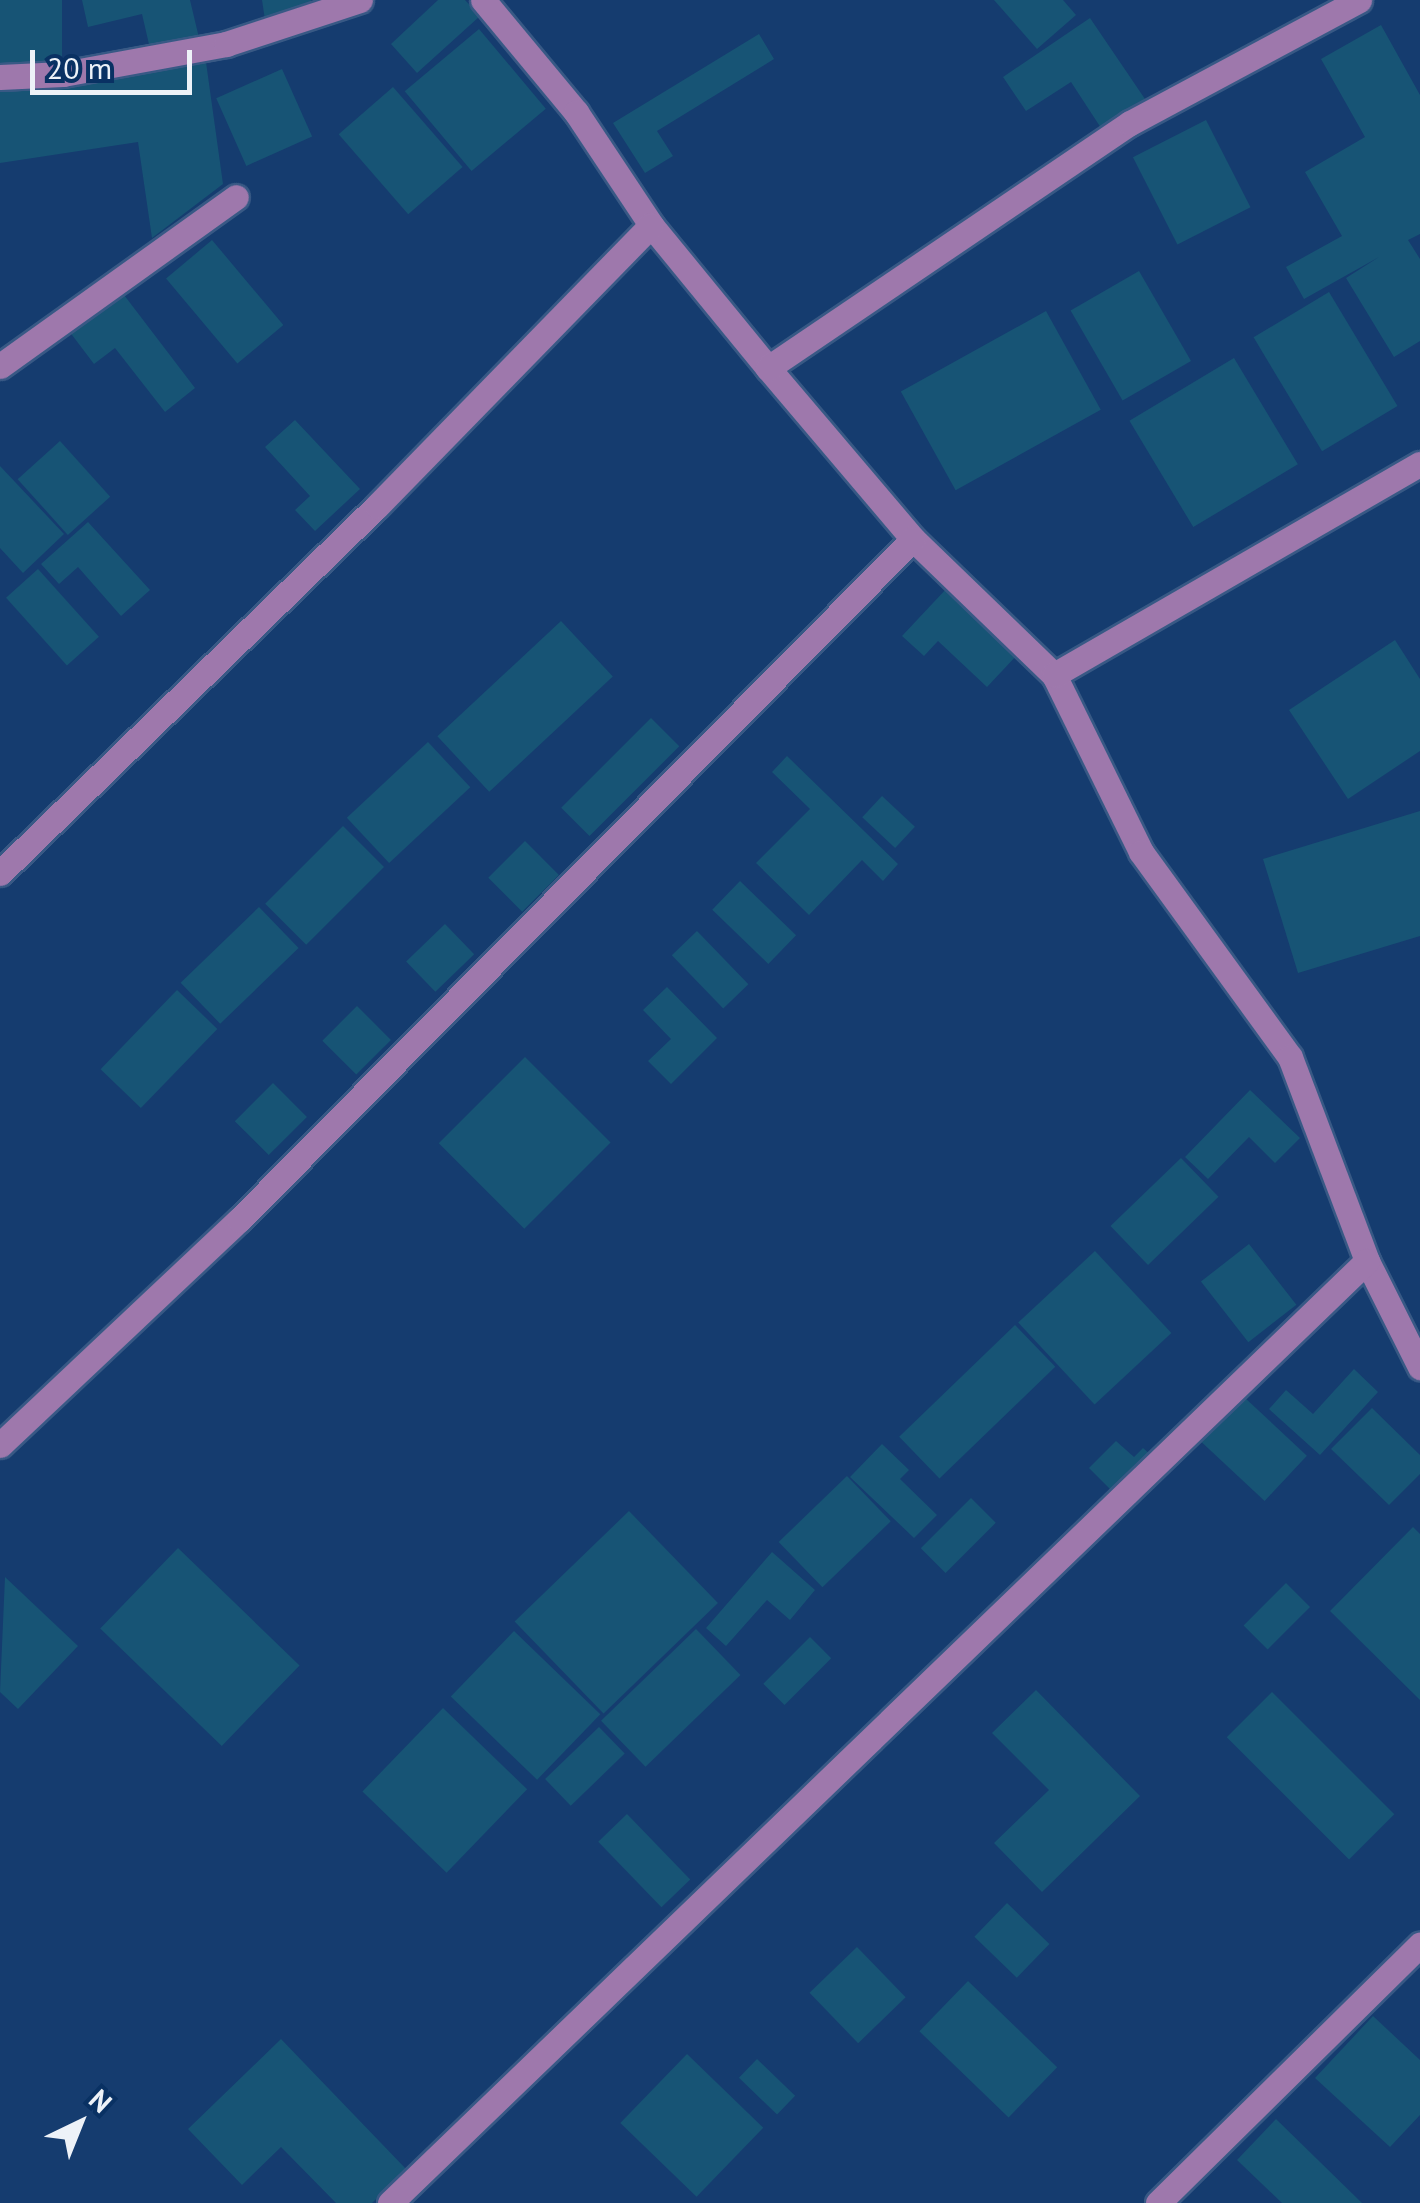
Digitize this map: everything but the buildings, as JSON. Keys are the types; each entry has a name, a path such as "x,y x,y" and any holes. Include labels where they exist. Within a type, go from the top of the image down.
{"street":[{"path":"0,77 63,74 226,44 360,0"},
{"path":"483,0 576,112 651,224 768,368 913,539 1054,675 1141,852 1290,1058 1367,1261 1420,1367"},
{"path":"768,368 1130,123 1360,0"},
{"path":"0,366 236,197"},
{"path":"0,873 377,506 651,224"},
{"path":"1054,675 1420,464"},
{"path":"0,1445 239,1220 913,539"},
{"path":"390,2203 1367,1261"},
{"path":"1158,2203 1420,1945"}]}
